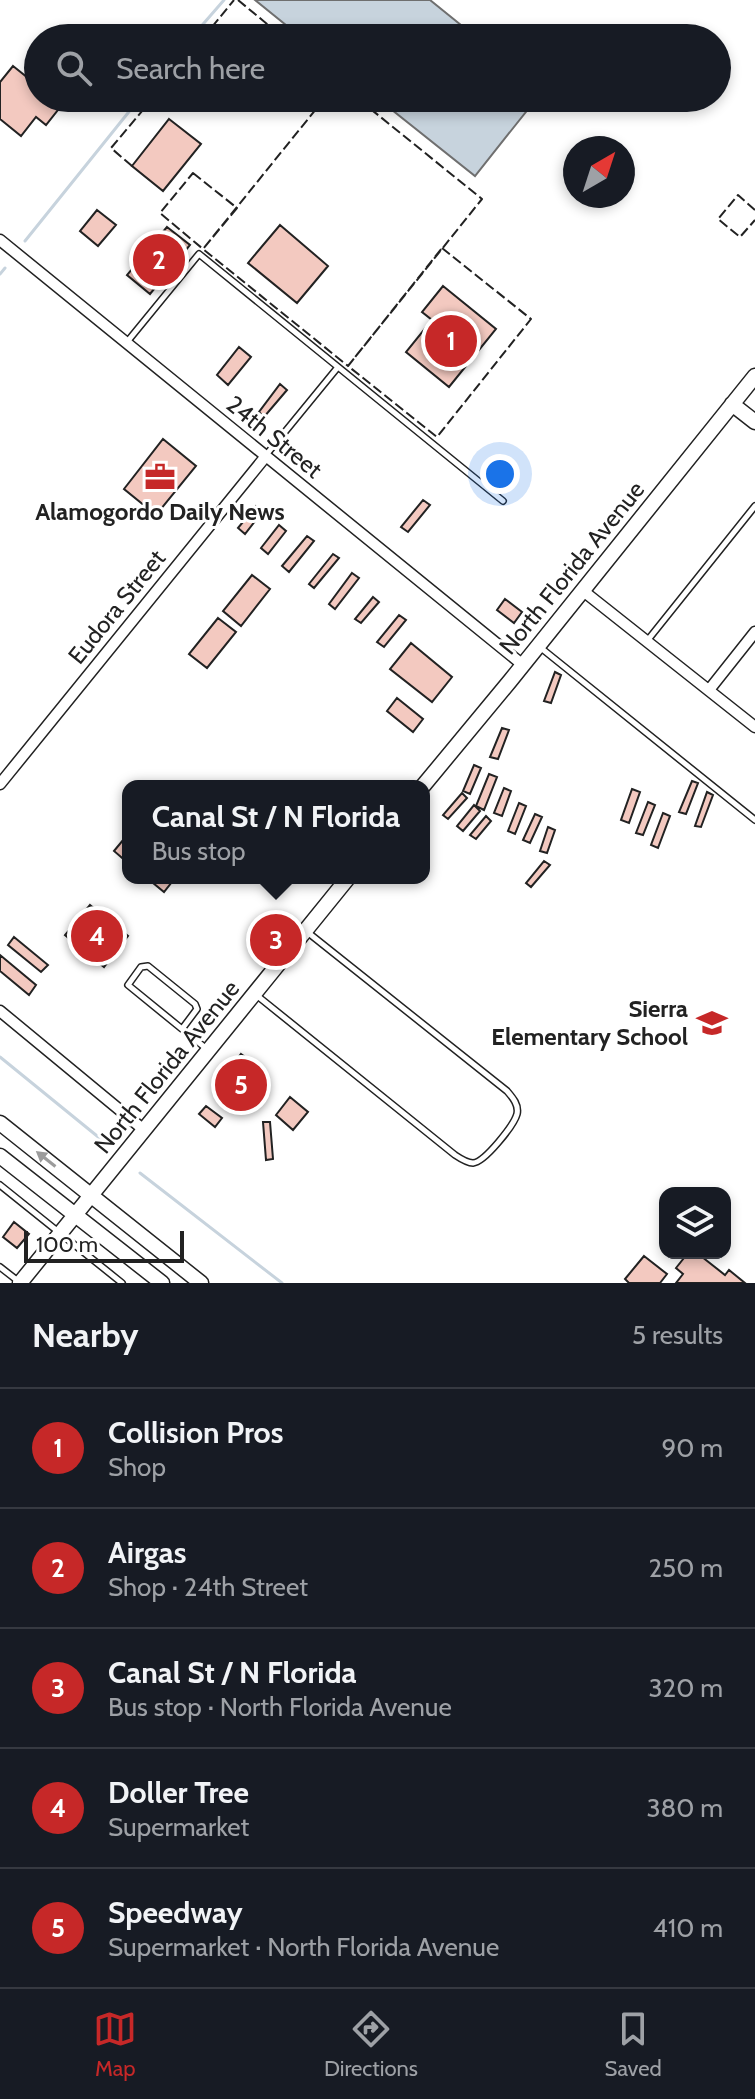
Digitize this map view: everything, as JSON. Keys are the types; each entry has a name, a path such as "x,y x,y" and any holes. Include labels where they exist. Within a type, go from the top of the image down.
{"main road":[{"name":"North Florida Avenue","path":"428,780 755,376"},
{"path":"732,404 755,422"},
{"name":"North Florida Avenue","path":"20,1283 343,884"},
{"path":"0,1123 201,1283"},
{"path":"0,1156 162,1283"}],"street":[{"name":"24th Street","path":"0,240 523,665"},
{"name":"Eudora Street","path":"0,784 266,456"},
{"path":"582,590 755,727"},
{"path":"709,690 755,632"},
{"path":"0,1011 144,1130"}],"lane":[{"path":"126,343 199,254 503,501"},
{"path":"266,456 338,367"},
{"path":"646,642 755,506"},
{"path":"538,645 755,820"},
{"path":"255,994 455,1155 473,1163 486,1156 515,1119 517,1107 513,1098 306,931"},
{"path":"182,1029 196,1012 195,1004 148,966 141,967 128,985 208,1051"},
{"path":"0,1185 122,1283"},
{"path":"0,1267 20,1283"}],"shaded area":[{"path":"255,0 430,0 460,24 285,24"},
{"path":"395,112 526,112 475,176"}],"building":[{"path":"13,66 24,75 24,112 56,112 46,125 36,117 21,136 0,119 0,82"},
{"path":"169,119 201,144 163,191 132,166"},
{"path":"97,210 116,225 98,246 80,231"},
{"path":"280,225 328,266 297,303 248,263"},
{"path":"167,227 190,245 150,294 127,275"},
{"path":"443,286 496,329 449,387 406,352 432,320 422,312"},
{"path":"239,347 251,357 228,385 217,375"},
{"path":"280,384 287,390 264,417 259,412"},
{"name":"Alamogordo Daily News","path":"163,439 196,466 156,515 124,489"},
{"path":"423,500 430,505 408,532 401,527"},
{"path":"256,506 263,511 245,534 238,528"},
{"path":"279,525 286,531 268,554 261,548"},
{"path":"307,536 314,541 289,572 282,566"},
{"path":"333,554 339,558 314,588 309,584"},
{"path":"352,573 359,578 335,609 329,604"},
{"path":"252,575 270,589 241,626 223,611"},
{"path":"373,597 379,602 361,623 355,619"},
{"path":"505,599 522,612 514,623 497,610"},
{"path":"399,615 406,620 384,647 377,642"},
{"path":"218,618 236,632 207,668 189,654"},
{"path":"411,643 452,677 432,702 390,669"},
{"path":"555,672 561,675 551,703 544,701"},
{"path":"397,698 423,719 413,732 387,711"},
{"path":"502,728 509,730 498,759 490,757"},
{"path":"474,765 481,768 470,794 463,791"},
{"path":"489,774 497,777 484,810 476,806"},
{"path":"692,781 698,783 686,814 679,812"},
{"path":"504,788 511,791 502,816 494,813"},
{"path":"632,789 640,792 629,823 621,820"},
{"path":"707,792 713,795 701,827 695,826"},
{"path":"462,793 467,798 448,819 443,815"},
{"path":"648,802 655,805 643,835 636,833"},
{"path":"519,803 526,806 515,834 508,831"},
{"path":"474,805 480,811 463,831 457,826"},
{"path":"663,813 670,816 658,848 651,845"},
{"path":"535,814 542,817 530,843 523,840"},
{"path":"486,816 491,821 476,839 470,835"},
{"path":"548,827 555,830 547,853 540,851"},
{"path":"122,841 122,858 114,851"},
{"path":"544,861 550,865 531,887 526,883"},
{"path":"154,884 170,884 164,892"},
{"path":"90,905 128,936 104,967 65,935"},
{"path":"14,937 48,965 41,972 8,945"},
{"path":"0,955 36,985 29,995 0,971"},
{"path":"241,1054 259,1067 248,1082 261,1092 252,1104 221,1080"},
{"path":"290,1097 308,1112 293,1130 276,1115"},
{"path":"206,1106 222,1118 215,1127 199,1114"},
{"path":"263,1122 270,1122 273,1159 266,1160"},
{"path":"14,1222 29,1234 17,1248 3,1237"},
{"path":"644,1256 667,1274 660,1283 629,1283 625,1279"},
{"path":"683,1259 705,1259 725,1275 729,1270 745,1283 676,1283 683,1274 676,1268"}],"waterway":[{"path":"203,24 224,0"},
{"path":"25,241 129,112"},
{"path":"0,274 5,268"},
{"path":"0,1057 102,1140"},
{"path":"140,1173 282,1283"}],"fence":[{"path":"214,24 234,0"},
{"path":"238,0 267,24"},
{"path":"132,166 111,148 141,112"},
{"path":"314,112 203,249 348,366 482,199 374,112"},
{"path":"193,173 237,208 203,249 160,213 193,173"},
{"path":"755,210 738,195 718,219 740,237 755,220"},
{"path":"442,248 531,319 437,437 348,366 442,248"}],"place":[{"name":"Airgas","path":"159,260"},
{"name":"Collision Pros","path":"451,341"},
{"name":"Alamogordo Daily News","path":"160,477"},
{"name":"Doller Tree","path":"97,936"},
{"name":"Canal St / N Florida","path":"276,940"},
{"name":"Sierra Elementary School","path":"712,1023"},
{"name":"Speedway","path":"241,1085"}]}
